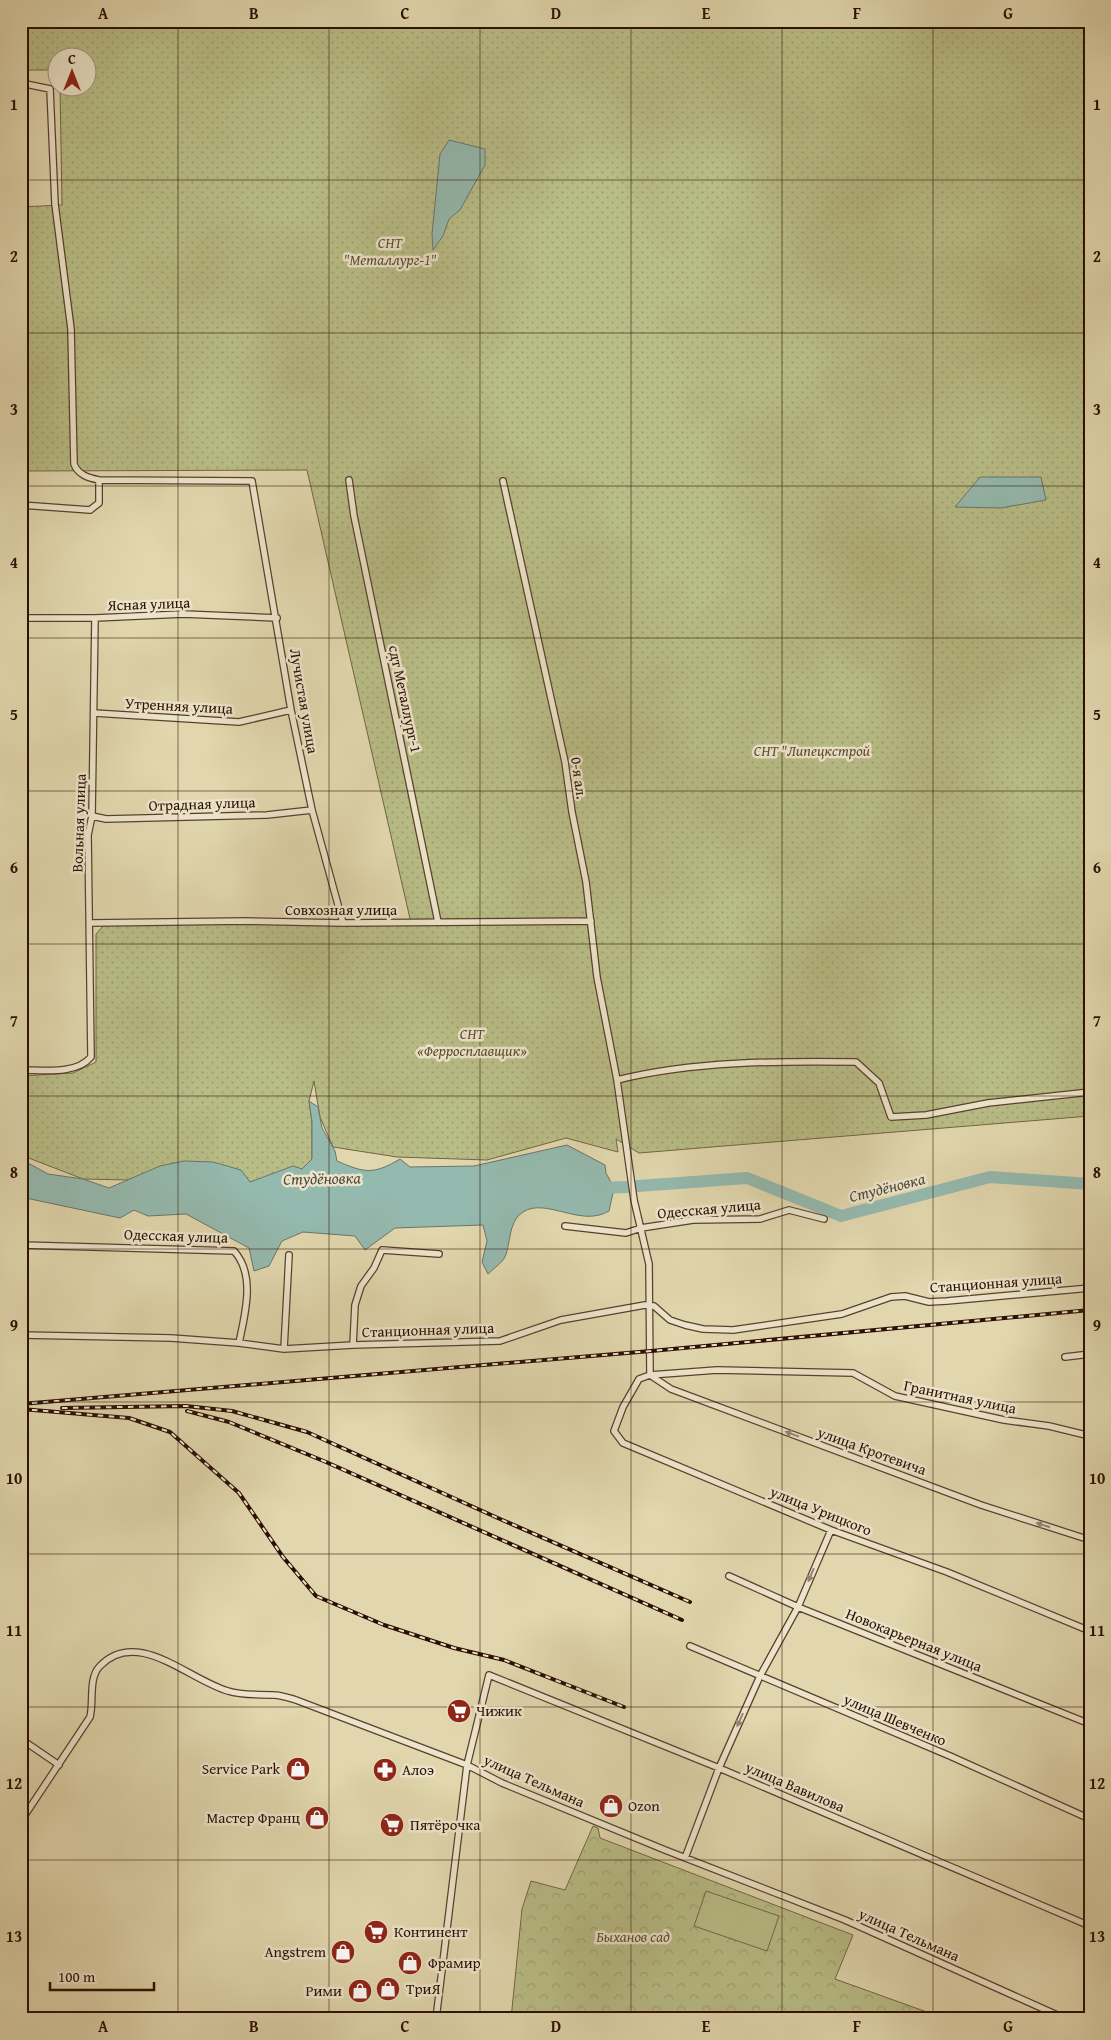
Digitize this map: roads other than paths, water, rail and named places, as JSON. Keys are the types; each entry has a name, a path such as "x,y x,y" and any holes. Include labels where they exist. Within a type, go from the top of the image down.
{"street":[{"path":"21,83 50,89 55,204 71,329 74,464 76,469 89,478 99,480 99,503 90,510 21,505"},
{"name":"Лучистая улица","path":"99,480 252,481 277,618 291,710 312,810 343,923"},
{"name":"сдт Металлург-1","path":"349,480 354,516 438,922"},
{"name":"0-я ал.","path":"503,481 565,762 597,977 617,1080 634,1200 649,1264 650,1375"},
{"name":"Ясная улица","path":"21,618 95,618 183,614 277,618"},
{"name":"Вольная улица","path":"21,1070 70,1068 85,1064 91,1057 88,836 92,816 95,618"},
{"name":"Утренняя улица","path":"94,713 239,722 291,710"},
{"name":"Отрадная улица","path":"92,816 106,819 238,816 312,810"},
{"name":"Совхозная улица","path":"90,923 590,921"},
{"path":"617,1080 678,1068 798,1061 856,1062 879,1083 891,1117 926,1115 988,1104 1090,1092"},
{"name":"Одесская улица","path":"564,1226 626,1233 641,1228 693,1220 760,1219 790,1210 824,1219"},
{"name":"Одесская улица","path":"21,1245 234,1250 240,1257 247,1277 245,1315 239,1343"},
{"path":"353,1345 355,1305 361,1286 374,1268 382,1250 439,1254"},
{"path":"284,1349 289,1255"},
{"name":"Станционная улица","path":"21,1336 171,1338 239,1343 284,1349 500,1341 561,1320 650,1305 670,1320 685,1325 703,1329 733,1330 842,1314 892,1297 905,1296 929,1302 1090,1288"},
{"path":"1066,1357 1090,1354"},
{"name":"Гранитная улица","path":"650,1375 717,1370 853,1373 896,1396 1004,1420 1049,1426 1090,1436"},
{"name":"улица Урицкого","path":"650,1375 639,1379 620,1415 614,1431 623,1443 831,1530 947,1572 1090,1631"},
{"name":"улица Кротевича","path":"650,1375 670,1389 688,1396 981,1504 1090,1540"},
{"path":"686,1858 719,1768 760,1676 798,1607 831,1530"},
{"name":"Новокарьерная улица","path":"729,1576 798,1607 1090,1724"},
{"name":"улица Шевченко","path":"690,1646 950,1756 1090,1819"},
{"name":"улица Тельмана","path":"59,1765 90,1717 93,1707 92,1687 99,1667 116,1654 143,1651 226,1691 276,1695 296,1700 467,1765 502,1783 845,1920 1066,2019"},
{"name":"улица Вавилова","path":"467,1765 489,1675 719,1768 1090,1926"},
{"path":"21,1739 59,1765 21,1821"},
{"path":"436,2019 467,1765"}],"water":[{"path":"449,140 485,149 485,165 460,210 449,219 443,236 433,250 432,234 440,154"},
{"path":"980,477 1041,477 1046,500 1001,508 955,507"},
{"path":"309,1101 318,1107 322,1128 335,1151 337,1161 362,1170 383,1168 400,1159 410,1167 474,1166 567,1145 605,1165 606,1173 614,1188 609,1211 587,1216 542,1208 532,1208 523,1212 518,1216 512,1227 505,1257 488,1274 482,1262 487,1241 483,1225 395,1228 365,1250 355,1236 303,1232 282,1241 269,1266 254,1271 249,1248 186,1214 148,1216 134,1210 120,1218 21,1197 21,1159 48,1174 83,1179 109,1188 160,1166 184,1161 213,1162 241,1170 250,1182 293,1166 302,1169 312,1159 312,1122"}],"waterway":[{"name":"Студёновка","path":"638,1186 747,1178 841,1216 990,1177 1090,1184"},
{"name":"Студёновка","path":"599,1188 627,1187"}],"railway":[{"path":"21,1404 651,1351 1090,1310"},
{"path":"62,1408 186,1406 232,1411 307,1432 690,1602"},
{"path":"21,1409 129,1418 170,1432 239,1493 283,1557 316,1596 384,1625 454,1648 504,1660 624,1707"},
{"path":"187,1411 229,1422 326,1462 682,1620"}],"place":[{"name":"Чижик","path":"459,1711"},
{"name":"Service Park","path":"298,1769"},
{"name":"Алоэ","path":"385,1770"},
{"name":"Ozon","path":"611,1806"},
{"name":"Мастер Франц","path":"317,1818"},
{"name":"Пятёрочка","path":"392,1825"},
{"name":"Континент","path":"376,1932"},
{"name":"Angstrem","path":"343,1952"},
{"name":"Фрамир","path":"410,1963"},
{"name":"ТриЯ","path":"388,1989"},
{"name":"Рими","path":"360,1991"}],"park label":[{"name":"СНТ \"Металлург-1\"","path":"390,252"},
{"name":"СНТ \"Липецкстрой","path":"812,751"},
{"name":"СНТ «Ферросплавщик»","path":"472,1042"},
{"name":"Быханов сад","path":"633,1937"}]}
